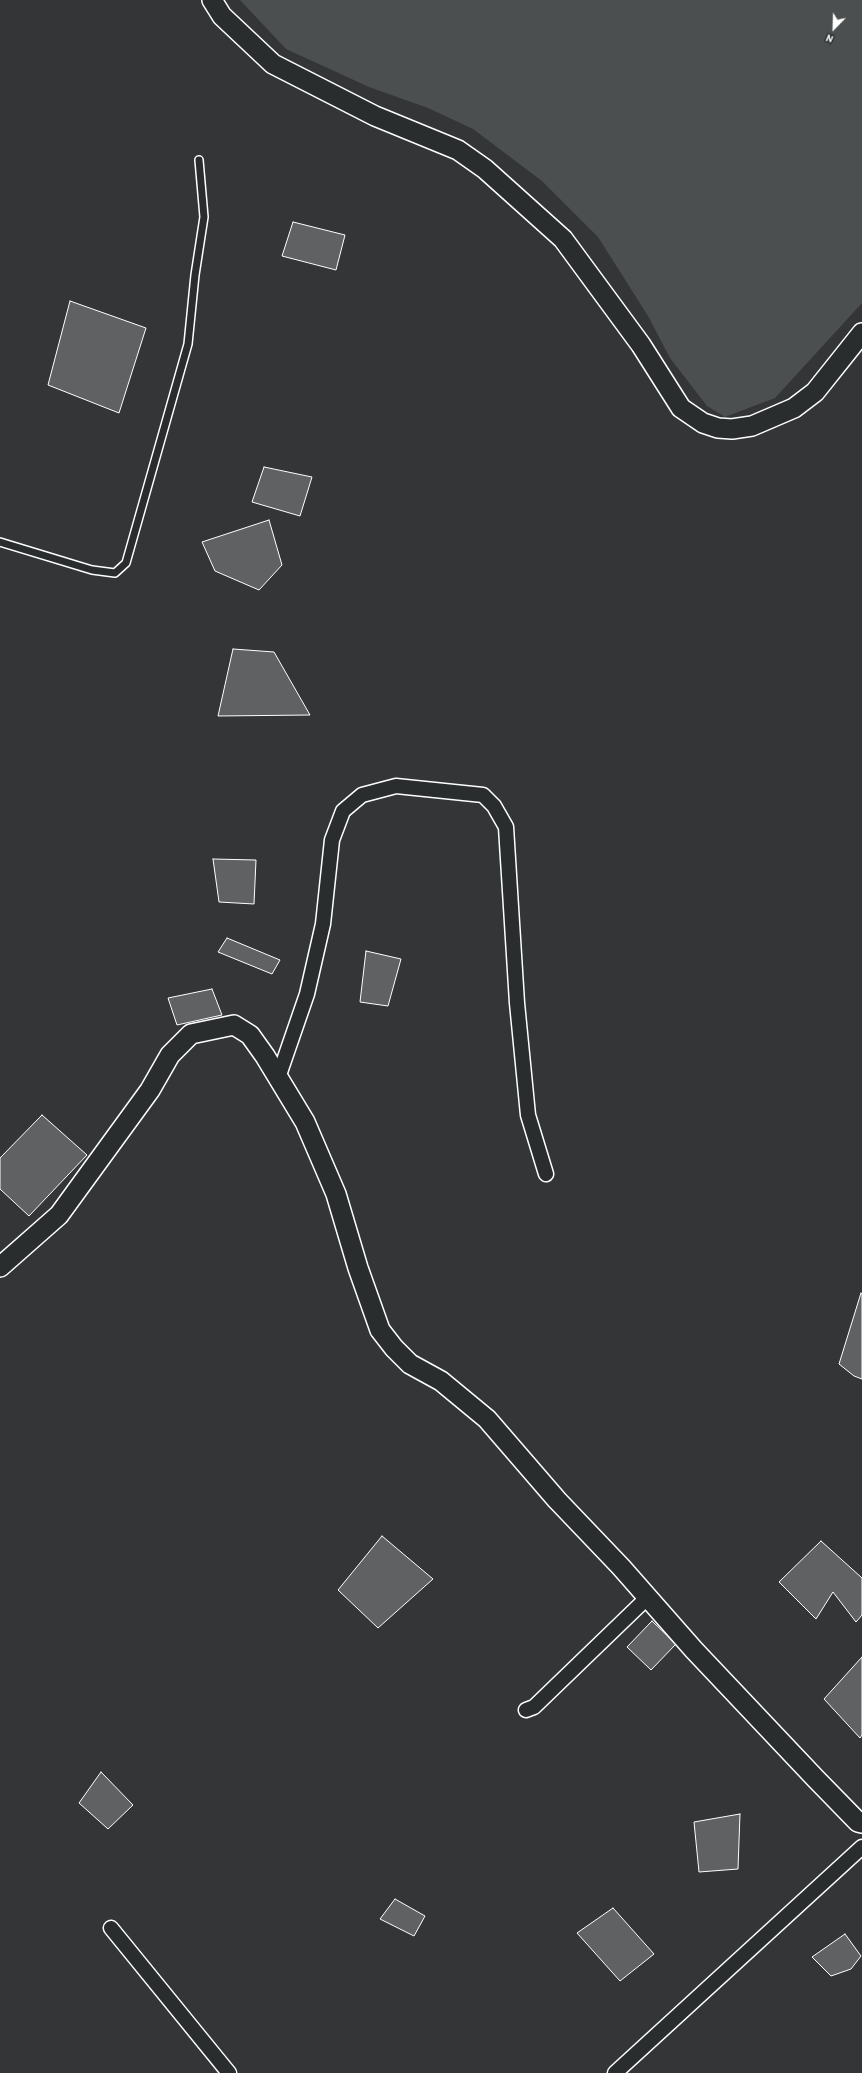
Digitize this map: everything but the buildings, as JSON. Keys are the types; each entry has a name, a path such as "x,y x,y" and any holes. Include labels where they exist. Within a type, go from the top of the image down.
{"street":[{"path":"212,0 222,16 273,64 375,116 458,150 485,169 563,240 641,345 681,408 703,423 718,428 752,426 794,408 815,392 862,333"},
{"path":"278,1078 307,994 323,924 332,840 343,811 362,795 396,786 483,795 494,806 506,828 517,1003 528,1115 546,1174"},
{"path":"0,1267 59,1215 150,1090 170,1054 191,1034 234,1025 250,1035 265,1056 304,1122 336,1194 358,1268 380,1330 394,1348 410,1364 441,1381 487,1419 557,1500 621,1567 759,1720 858,1822 862,1824"},
{"path":"526,1710 534,1707 648,1597"},
{"path":"615,2073 862,1847"},
{"path":"111,1928 229,2073"}],"lane":[{"path":"0,542 100,571 115,573 126,563 188,344 195,274 204,217 203,185 199,160"}],"shaded area":[{"path":"240,0 862,0 862,303 775,398 725,417 707,406 670,358 648,316 598,237 542,181 473,129 428,108 369,87 286,49"}]}
